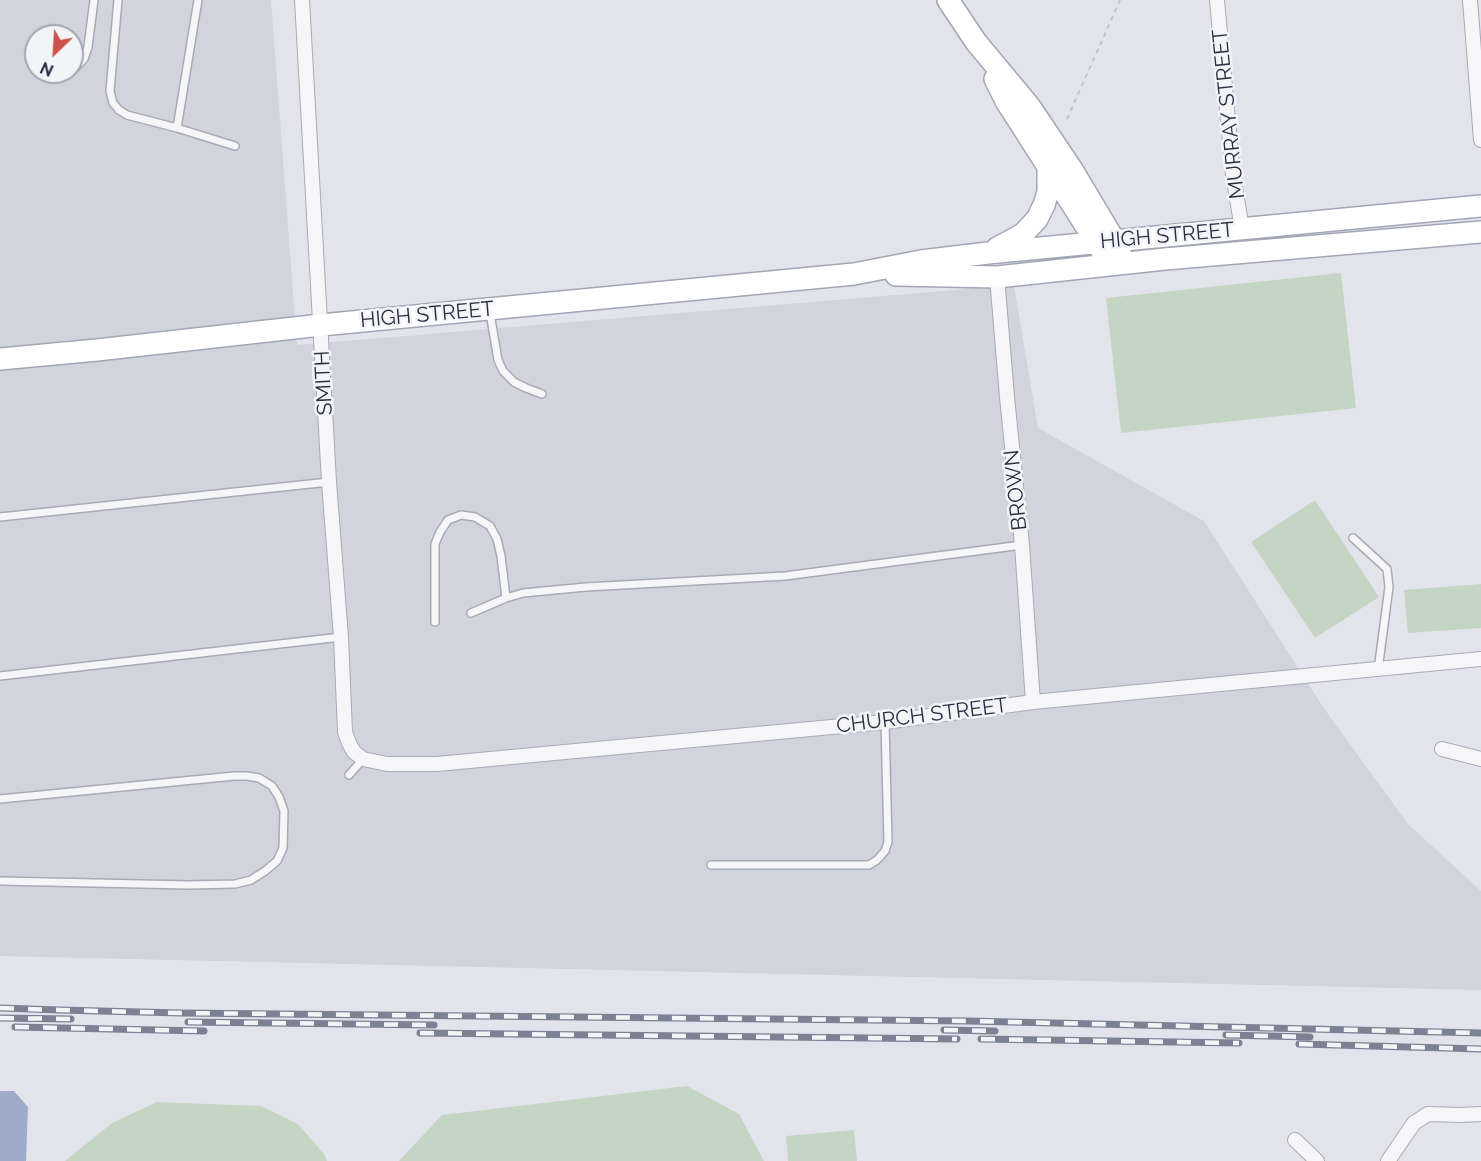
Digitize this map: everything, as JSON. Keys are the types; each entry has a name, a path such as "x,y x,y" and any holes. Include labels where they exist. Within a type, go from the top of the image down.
{"main road":[{"path":"948,0 976,42 1029,107 1071,168 1105,242"},
{"path":"976,42 1006,101 1048,166 1119,264"},
{"path":"988,253 1023,234 1037,219 1048,192 1048,166"},
{"name":"HIGH STREET","path":"0,358 854,274 921,261 988,253 1481,206"},
{"name":"HIGH STREET","path":"854,274 997,277 1481,232"}],"street":[{"name":"SMITH","path":"302,0 345,732 354,752 363,759"},
{"name":"MURRAY STREET","path":"1217,0 1233,175 1242,229"},
{"path":"1470,0 1481,140"},
{"name":"BROWN","path":"997,277 1022,545 1033,702"},
{"name":"CHURCH STREET","path":"363,759 387,764 436,764 885,722 1033,702 1481,659"},
{"path":"1442,749 1481,759"},
{"path":"1389,1161 1414,1123 1428,1114 1481,1114"},
{"path":"1295,1140 1317,1161"}],"lane":[{"path":"84,60 94,0"},
{"path":"118,0 110,91 113,103 128,115 235,146"},
{"path":"177,128 198,0"},
{"path":"489,309 498,360 503,371 514,382 542,393"},
{"path":"0,517 329,482"},
{"path":"435,622 435,544 448,520 461,516 475,517 490,526 501,556 506,598"},
{"path":"1353,538 1387,569 1389,587 1378,670"},
{"path":"471,613 523,593 586,587 785,576 1022,545"},
{"path":"0,676 341,637"},
{"path":"711,865 869,865 877,860 885,851 888,842 885,722"},
{"path":"349,775 363,759"},
{"path":"0,799 248,776 260,778 272,786 284,811 283,848 277,861 251,880 235,884 0,881"}],"path":[{"path":"1067,119 1120,0"}],"shaded area":[{"path":"0,0 271,0 297,345 1014,285 1038,428 1204,521 1325,710 1408,824 1481,891 1481,990 0,956"}],"green space":[{"path":"1341,273 1356,408 1121,433 1106,298"},
{"path":"1315,500 1379,597 1315,638 1251,542"},
{"path":"1481,584 1481,628 1408,633 1404,590"},
{"path":"687,1086 739,1114 764,1161 399,1161 442,1115"},
{"path":"157,1102 261,1106 298,1124 324,1154 327,1161 65,1161 112,1123"},
{"path":"854,1130 857,1161 788,1161 786,1136"}],"water":[{"path":"0,1091 14,1091 28,1107 26,1161 0,1161"}],"railway":[{"path":"0,1008 181,1013 968,1021 1481,1033"},
{"path":"0,1018 71,1019"},
{"path":"188,1022 434,1025"},
{"path":"15,1027 204,1031"},
{"path":"944,1030 995,1031"},
{"path":"420,1033 957,1039"},
{"path":"1226,1035 1310,1037"},
{"path":"981,1039 1239,1043"},
{"path":"1299,1044 1481,1049"}]}
